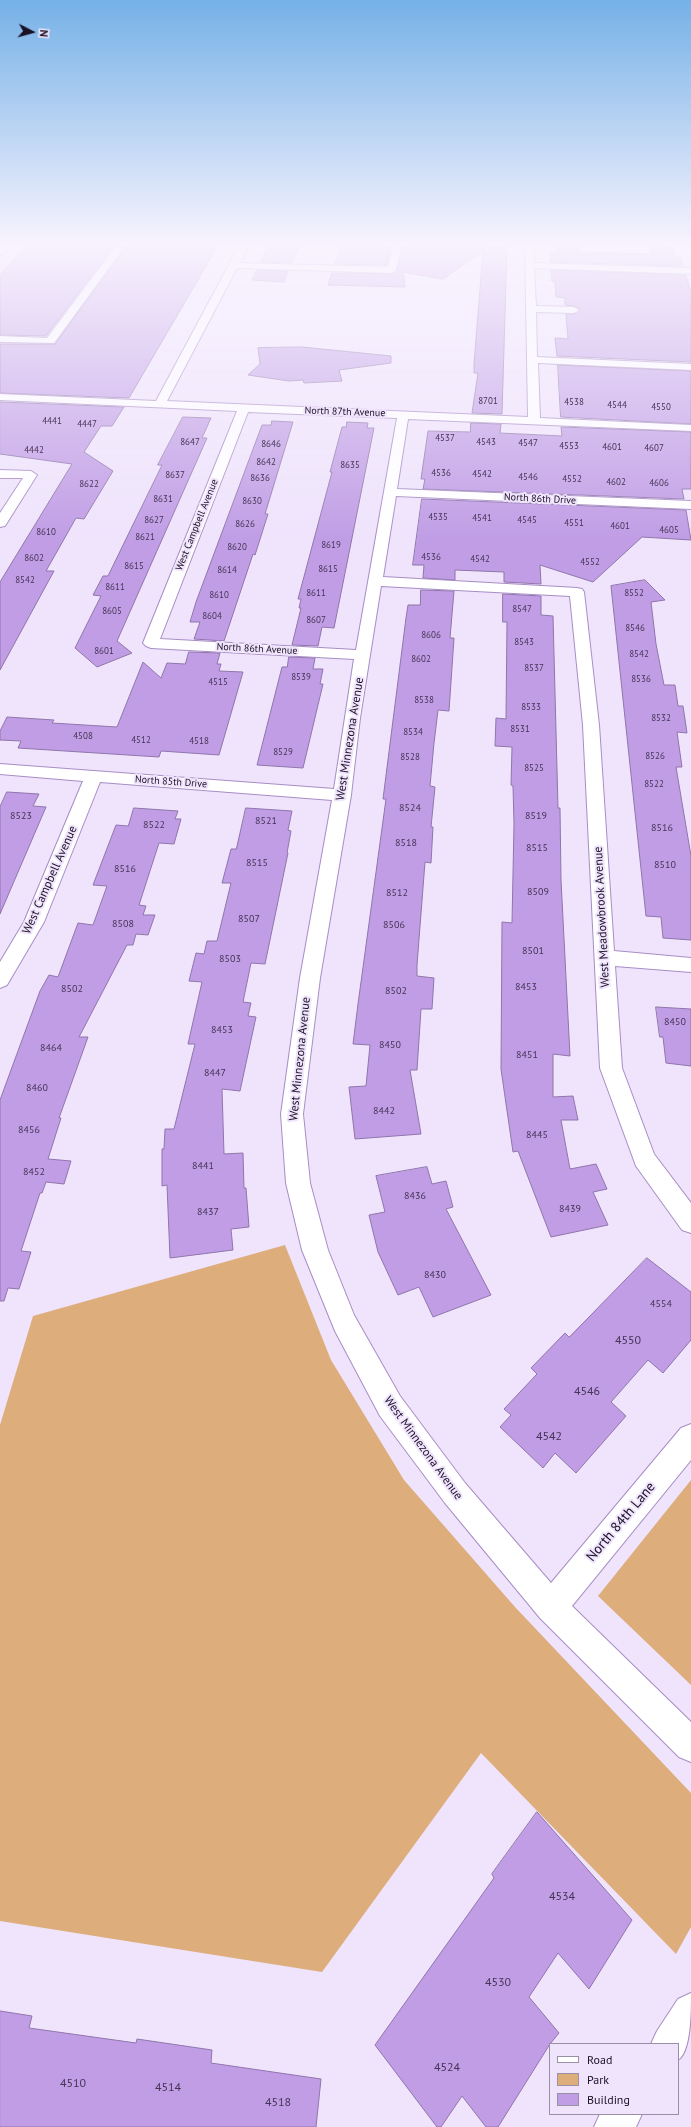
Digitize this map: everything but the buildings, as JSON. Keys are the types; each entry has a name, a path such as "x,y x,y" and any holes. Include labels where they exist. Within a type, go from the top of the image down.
{"street":[{"path":"38,341 51,341"},
{"path":"160,404 194,341"},
{"path":"532,341 534,421"},
{"path":"532,360 691,367"},
{"name":"North 87th Avenue","path":"0,397 691,428"},
{"name":"West Campbell Avenue","path":"151,643 244,408"},
{"name":"West Minnezona Avenue","path":"403,415 352,718 342,795 310,978 292,1114 298,1183 315,1250 344,1322 390,1406 455,1493 551,1606 691,1745"},
{"path":"0,474 31,475 0,523"},
{"name":"North 86th Drive","path":"389,492 691,505"},
{"name":"West Meadowbrook Avenue","path":"376,580 577,592 592,724 611,1068 644,1159 691,1222"},
{"name":"North 86th Avenue","path":"151,643 363,656"},
{"name":"North 85th Drive","path":"0,770 342,795"},
{"name":"West Campbell Avenue","path":"0,980 34,922 94,776"},
{"path":"605,958 691,965"},
{"name":"North 84th Lane","path":"551,1606 691,1438"},
{"path":"671,2043 691,2012"},
{"path":"614,2127 621,2115"}],"green space":[{"path":"285,1245 331,1360 404,1480 515,1607 691,1793 691,1927 676,1954 481,1753 322,1972 0,1921 0,1425 33,1316"},
{"path":"691,1480 691,1685 598,1596"}]}
